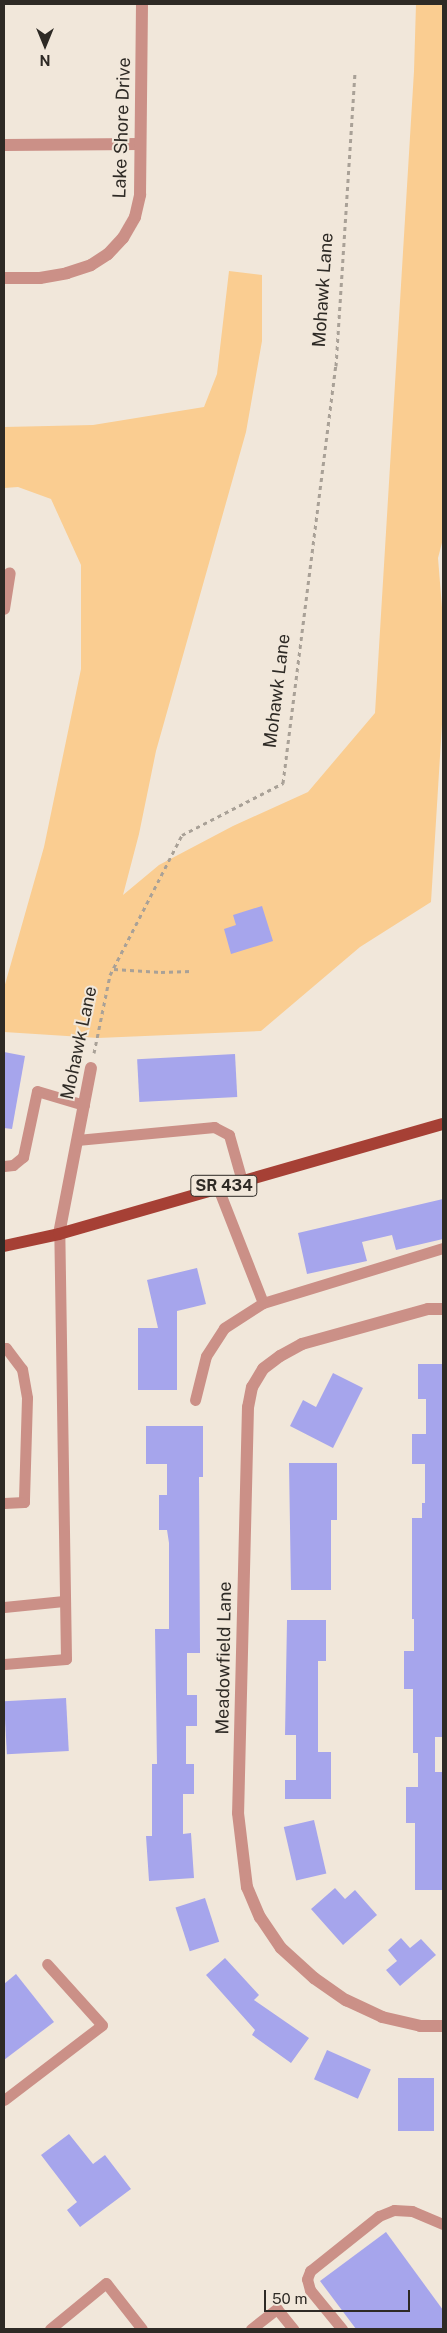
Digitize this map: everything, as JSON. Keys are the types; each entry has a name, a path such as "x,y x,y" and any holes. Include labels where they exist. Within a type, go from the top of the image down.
{"main road":[{"name":"SR 434","path":"4,1246 59,1234 443,1124"}],"street":[{"name":"Lake Shore Drive","path":"4,278 40,278 68,273 91,265 108,254 123,238 134,218 140,195 142,4"},
{"path":"4,145 140,144"},
{"path":"4,609 10,573"},
{"name":"Mohawk Lane","path":"59,1234 91,1068"},
{"name":"Meadowfield Lane","path":"443,1309 428,1309 302,1344 280,1356 263,1369 252,1387 248,1407 238,1813 247,1887 260,1917 281,1948 314,1978 346,2000 382,2017 420,2026 443,2026"}],"lane":[{"path":"4,1166 13,1165 23,1156 37,1092 84,1105"},
{"path":"77,1140 214,1127 229,1135 242,1181"},
{"path":"218,1188 263,1304"},
{"path":"4,1664 66,1659 59,1234"},
{"path":"195,1400 206,1356 224,1328 263,1304 443,1248"},
{"path":"4,1349 6,1348 22,1370 27,1398 24,1502 4,1503"},
{"path":"4,1606 64,1601"},
{"path":"4,2100 102,2025 47,1964"},
{"path":"342,2329 310,2290 308,2279 310,2270 379,2216 394,2210 412,2211 443,2224"},
{"path":"50,2329 106,2283 142,2329"},
{"path":"251,2329 277,2309 293,2329"}],"path":[{"name":"Mohawk Lane","path":"91,1068 114,969 182,835 283,783 336,366 355,71"},
{"path":"114,969 191,972"}],"shaded area":[{"path":"416,4 443,4 443,539 438,558 443,620 443,708 431,902 360,947 261,1031 98,1038 4,1032 4,988 44,847 81,669 81,565 51,499 18,487 4,488 4,427 93,425 204,407 217,374 229,271 262,275 262,341 246,432 156,751 139,834 123,895 159,865 233,826 308,792 375,713 414,71"}],"building":[{"path":"262,906 273,941 231,954 224,929 236,925 233,915"},
{"path":"4,1052 25,1056 12,1129 4,1128"},
{"path":"235,1054 237,1097 139,1102 137,1059"},
{"path":"443,1199 443,1239 396,1250 392,1235 362,1242 367,1261 307,1274 298,1233"},
{"path":"197,1268 206,1304 177,1311 177,1390 138,1390 138,1328 158,1328 147,1280"},
{"path":"418,1364 443,1364 443,1737 435,1737 435,1772 443,1772 443,1890 415,1890 415,1823 406,1823 406,1787 418,1787 418,1753 413,1753 413,1689 404,1689 404,1651 414,1651 414,1619 412,1619 412,1518 422,1518 422,1503 425,1503 425,1464 412,1464 412,1434 426,1434 426,1399 418,1399"},
{"path":"333,1373 363,1388 333,1448 290,1426 303,1400 316,1407"},
{"path":"146,1426 203,1426 203,1477 199,1477 200,1653 187,1653 187,1695 197,1695 197,1726 186,1726 186,1764 194,1764 194,1794 183,1794 183,1834 191,1833 194,1878 149,1881 146,1836 152,1836 152,1764 157,1764 155,1629 169,1629 169,1543 167,1530 159,1530 159,1495 167,1495 167,1464 146,1464"},
{"path":"289,1463 337,1463 337,1520 331,1520 331,1590 291,1590"},
{"path":"287,1620 326,1620 326,1661 318,1661 318,1752 331,1752 331,1799 285,1799 285,1780 296,1780 296,1735 285,1735"},
{"path":"66,1698 69,1751 7,1754 4,1701"},
{"path":"314,1820 326,1874 296,1881 284,1827"},
{"path":"335,1888 345,1899 355,1890 377,1915 343,1945 311,1909"},
{"path":"205,1898 219,1942 190,1951 176,1908"},
{"path":"401,1938 410,1948 421,1939 436,1955 400,1986 386,1970 397,1961 388,1950"},
{"path":"225,1958 259,1995 254,2000 309,2038 291,2063 252,2035 255,2030 206,1975"},
{"path":"16,1974 54,2022 4,2060 4,1984"},
{"path":"327,2050 371,2070 358,2099 314,2079"},
{"path":"398,2078 434,2078 434,2131 398,2131"},
{"path":"69,2134 93,2164 105,2155 131,2189 80,2227 67,2210 77,2202 41,2155"},
{"path":"386,2232 443,2310 443,2329 356,2329 320,2281"}]}
